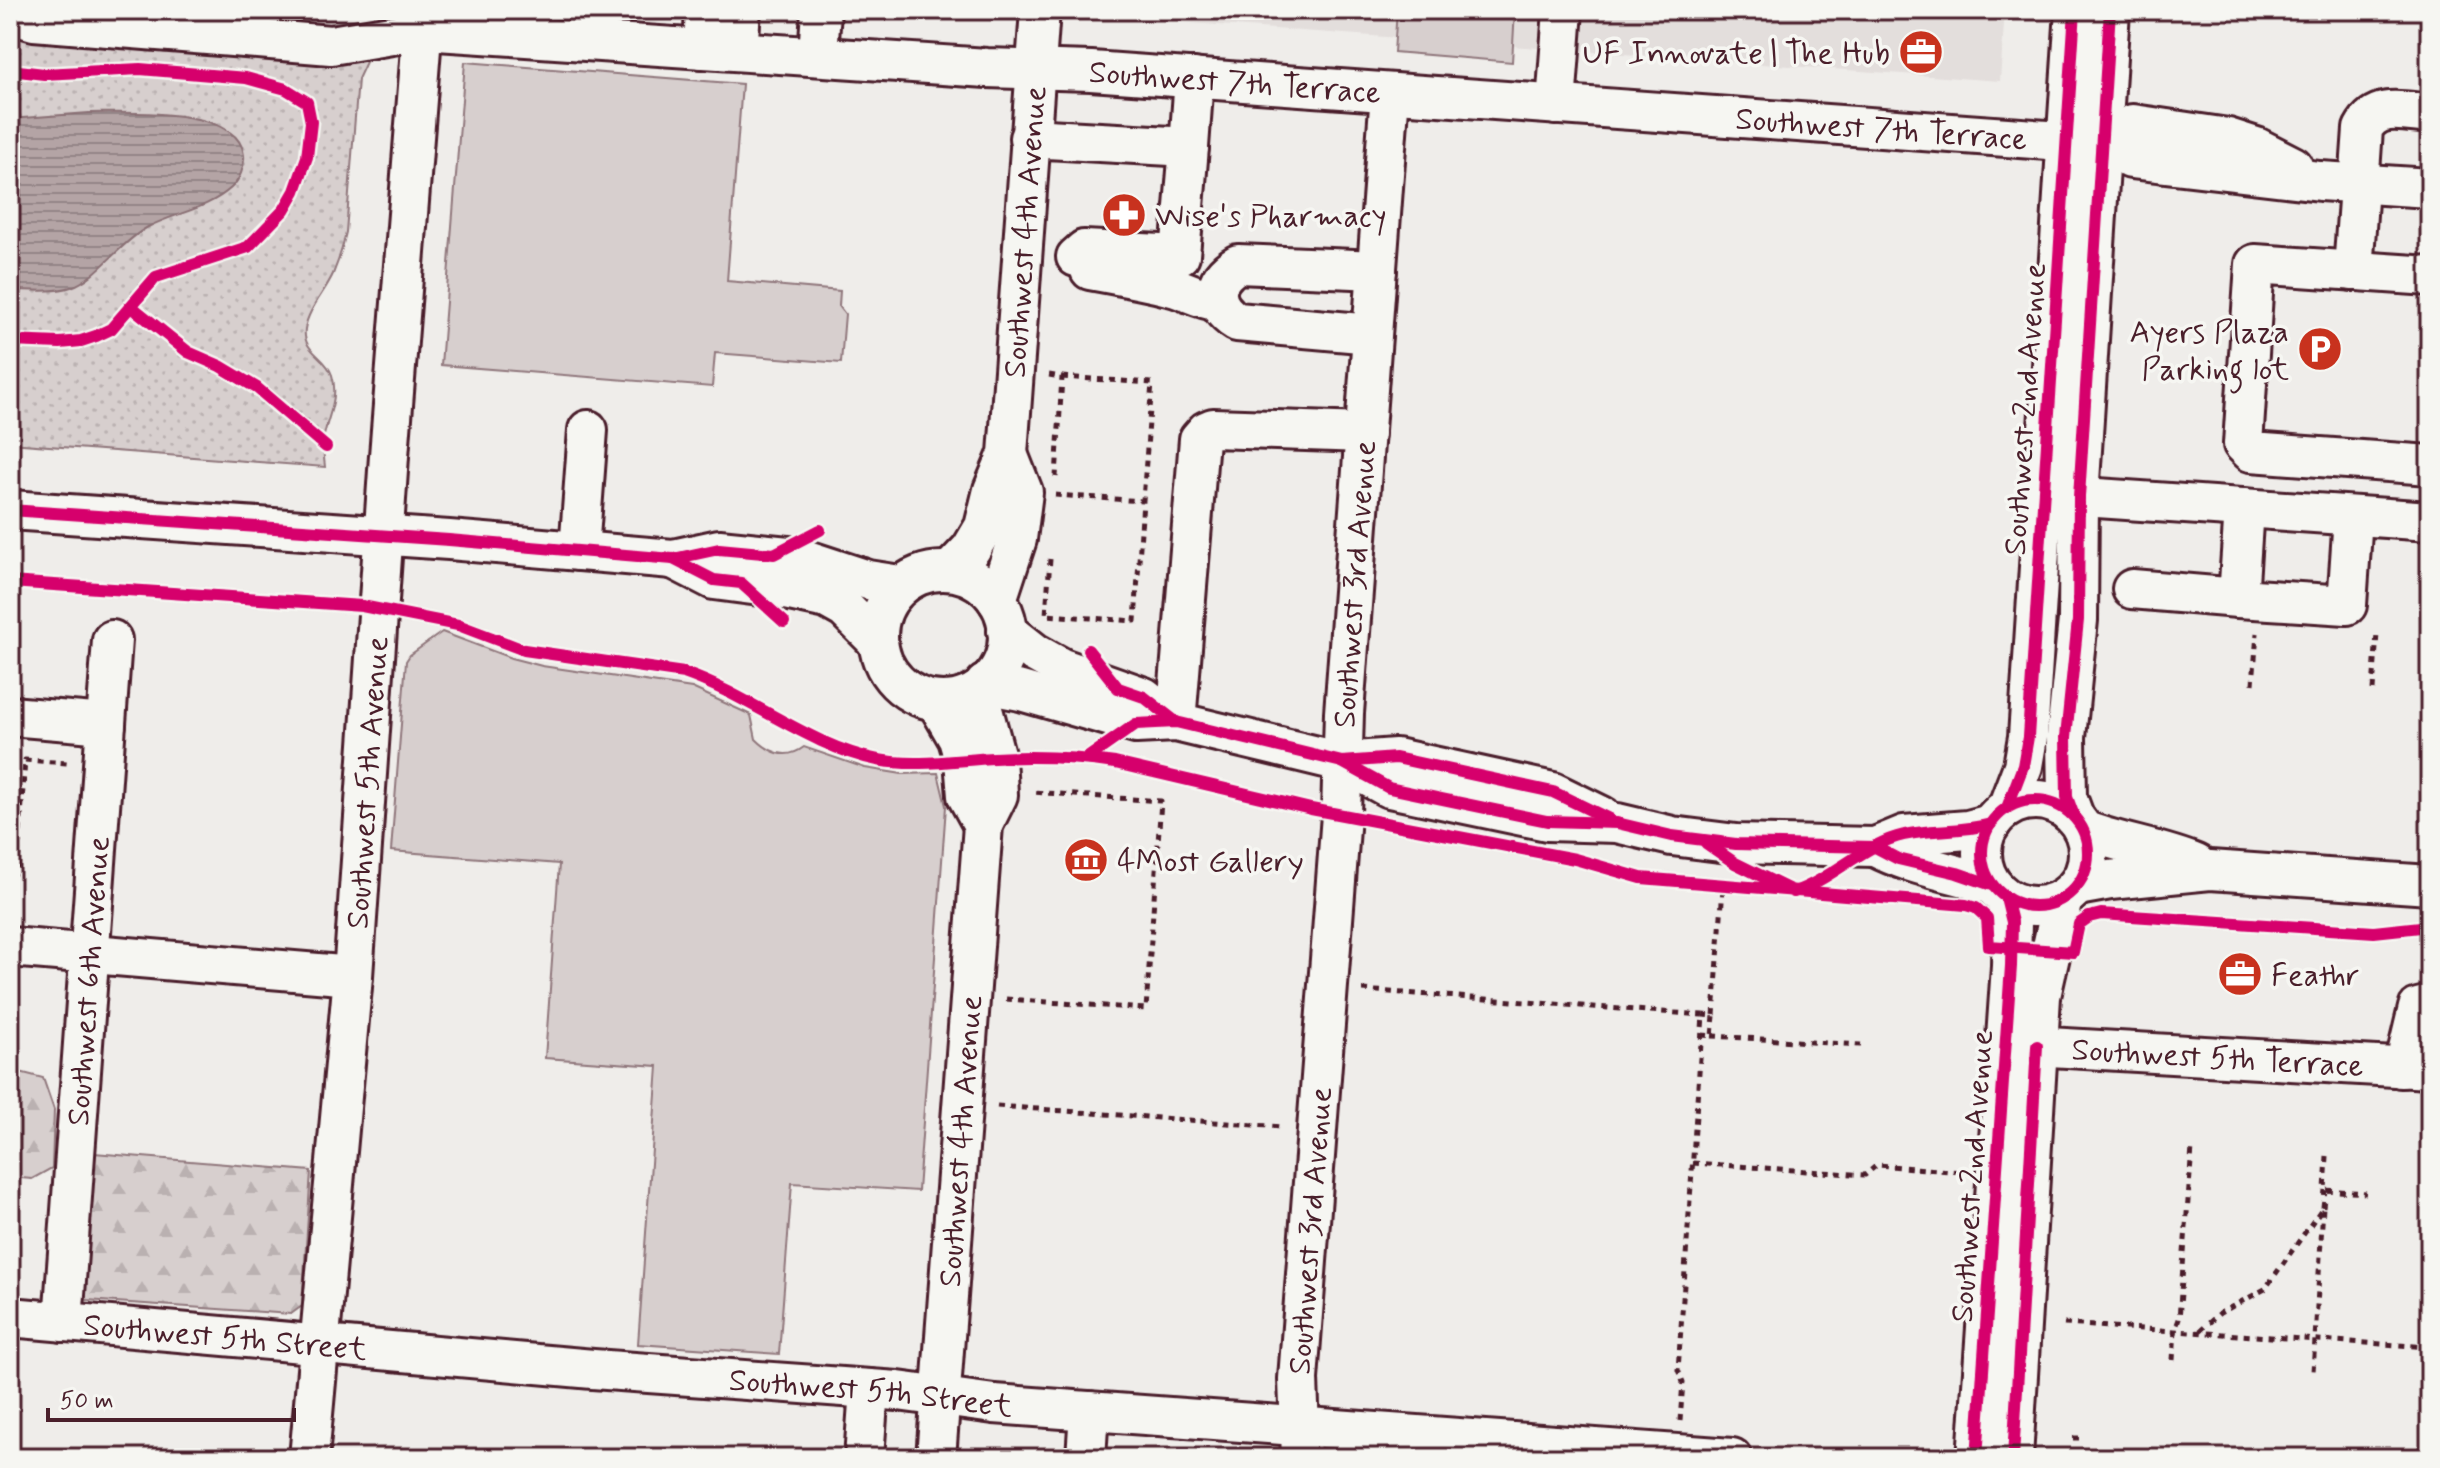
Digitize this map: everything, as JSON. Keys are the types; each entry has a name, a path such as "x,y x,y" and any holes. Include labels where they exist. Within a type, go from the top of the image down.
{"street":[{"path":"705,10 720,50"},
{"path":"720,50 741,10"},
{"path":"818,56 821,10"},
{"name":"Southwest 4th Avenue","path":"950,571 971,549 984,527 993,490 1008,454 1040,10"},
{"path":"1556,105 1563,10"},
{"name":"Southwest 2nd Avenue","path":"2075,10 2096,144"},
{"name":"Southwest 2nd Avenue","path":"1999,816 2023,766 2062,496 2110,10"},
{"name":"Southwest 7th Terrace","path":"26,15 331,45 423,20 720,50 1194,78 2096,144"},
{"name":"Southwest 5th Avenue","path":"309,1458 353,976 423,20"},
{"path":"1022,254 1076,257 1084,250 1180,255 1194,78"},
{"name":"Southwest 3rd Avenue","path":"1300,1442 1298,1379 1341,815 1342,762 1390,93"},
{"path":"2353,271 2363,129 2369,118 2379,112 2430,114"},
{"path":"2096,144 2133,124 2228,138 2256,147 2320,181 2430,188"},
{"path":"1029,138 1189,147"},
{"path":"1076,257 1084,269 1147,280 1216,301"},
{"path":"1372,334 1237,322 1223,313 1216,301 1225,272 1238,264 1377,270"},
{"path":"2430,276 2254,266 2243,444 2251,452 2430,465"},
{"path":"1176,722 1199,439 1213,428 1365,433"},
{"path":"579,551 588,430"},
{"name":"Southwest 4th Avenue","path":"1002,615 1023,492 1008,454"},
{"path":"2062,496 2430,521"},
{"name":"Southwest 2nd Avenue","path":"2062,496 2078,620 2066,737 2067,797 2078,823"},
{"path":"2238,598 2244,508"},
{"path":"10,510 383,535 673,559 719,549 798,557 868,580 900,585"},
{"path":"2132,589 2347,605 2353,516"},
{"path":"673,559 714,580 827,599 845,609 877,641"},
{"path":"1002,615 1007,647 1002,663 982,688 952,701 936,701 910,692 890,674 881,658 877,641 879,620 887,601 900,585 924,573 950,571 977,580 1035,653 1144,697 1176,722"},
{"name":"Southwest 6th Avenue","path":"63,1322 112,640"},
{"path":"982,688 1021,691 1136,724 1176,722 1342,762 1396,758 1410,761 1553,792 1617,823 1672,836 1736,844 1875,847 1904,835 1968,830 2032,800 2047,801 2062,807 2078,823 2110,840 2179,857 2210,870"},
{"name":"Southwest 4th Avenue","path":"936,1458 983,825 998,795 996,758 982,688"},
{"name":"Southwest 4th Avenue","path":"936,701 958,739 964,760 967,796 983,825"},
{"path":"10,716 106,724"},
{"path":"1999,816 1984,839 1982,854 1985,870 1999,891"},
{"path":"2070,892 2088,860 2078,823"},
{"path":"1875,847 1898,859 1957,873 2034,906 2049,904 2070,892 2110,880 2210,870 2430,885"},
{"name":"Southwest 2nd Avenue","path":"1999,891 2012,922 2022,1045 2013,1458"},
{"name":"Southwest 2nd Avenue","path":"1977,1458 2022,1045 2041,996 2070,892"},
{"path":"10,947 353,976"},
{"path":"2416,1069 2407,1054 2418,1008 2430,1005"},
{"name":"Southwest 5th Terrace","path":"2022,1045 2416,1069"},
{"name":"Southwest 5th Street","path":"10,1317 320,1342 593,1369 941,1395 994,1404 1089,1411 1300,1442 1732,1458"},
{"path":"864,1458 869,1389"},
{"path":"1086,1458 1089,1411"}],"path":[{"path":"1047,375 1152,383 1135,621 1046,615 1050,555"},
{"path":"1054,510 1062,377"},
{"path":"1046,494 1143,501"},
{"path":"2373,690 2377,633"},
{"path":"10,873 17,873 25,760 77,764"},
{"path":"1001,998 1146,1009 1161,801 1029,792"},
{"path":"1709,886 1737,888"},
{"path":"1712,1036 1723,887"},
{"path":"1362,990 1714,1016"},
{"path":"1680,1426 1683,1389 1678,1370 1703,1015"},
{"path":"1702,1035 1861,1045"},
{"path":"994,1106 1287,1127"},
{"path":"2173,1360 2192,1148"},
{"path":"2313,1372 2327,1156"},
{"path":"1693,1163 1865,1175 1877,1165 1971,1172"},
{"path":"2325,1190 2366,1193"},
{"path":"2199,1332 2220,1313 2265,1289 2323,1207"},
{"path":"2064,1324 2430,1347 2430,1339"}],"shaded area":[{"path":"1107,10 2005,10 2000,81 1107,17"},
{"path":"89,113 153,113 202,120 223,128 237,139 244,155 241,173 231,188 212,201 148,227 81,282 57,290 10,290 10,119"}],"green space":[{"path":"1397,10 1515,10 1512,62 1394,52"},
{"path":"10,29 372,49 358,79 345,237 333,274 305,329 307,343 325,363 334,383 334,399 323,440 325,467 10,443"},
{"path":"465,62 742,84 727,281 840,291 839,306 845,314 841,363 715,353 712,387 441,365"},
{"path":"442,632 511,658 542,666 692,688 751,715 756,739 779,753 791,753 804,747 865,768 902,774 938,773 946,806 918,1191 792,1183 779,1354 638,1344 658,1066 545,1058 559,864 391,851 406,661"},
{"path":"10,1072 43,1078 54,1110 52,1168 32,1179 10,1177"},
{"path":"94,1153 311,1171 302,1306 291,1314 87,1300 81,1291"}],"cycle path":[{"path":"2007,808 2023,766 2028,737 2075,10"},
{"path":"2074,816 2067,797 2066,737 2078,620 2079,497 2110,10"},
{"path":"10,70 44,74 140,69 246,78 286,89 307,102 311,122 307,157 295,191 284,210 248,247 156,277 111,329 96,336 60,343 10,341"},
{"path":"132,307 188,352 257,388 326,447"},
{"path":"10,510 449,540 673,559 719,549 774,554 820,530"},
{"path":"673,559 714,580 741,583 784,622"},
{"path":"10,582 362,606 458,625 524,650 684,673 733,694 828,744 878,760 921,763 1039,757 1100,761 1311,809 1575,859 1641,878 1966,905 1976,908 1987,918 1989,946 2073,952 2079,924 2101,914 2374,932 2430,926"},
{"path":"1088,650 1118,688 1144,697 1176,722"},
{"path":"1086,759 1136,724 1176,722 1342,762 1389,788 1547,821 1617,823 1672,836 1736,844 1875,847 1898,859 1992,885"},
{"path":"1342,762 1396,758 1553,792 1609,819"},
{"path":"2035,800 2055,804 2072,816 2084,833 2088,853 2084,873 2072,890 2055,902 2035,906 2015,902 1998,890 1986,873 1982,853 1986,833 1998,816 2015,804 2035,800"},
{"path":"1706,843 1735,863 1794,892 1890,839 1914,833 1991,824"},
{"path":"1977,1458 2011,966 2012,922 2006,898"},
{"path":"2013,1458 2037,1046"}],"place":[{"name":"UF Innovate | The Hub","path":"1921,52"},
{"name":"Wise's Pharmacy","path":"1124,215"},
{"name":"Ayers Plaza Parking lot","path":"2320,349"},
{"name":"4Most Gallery","path":"1086,860"},
{"name":"Feathr","path":"2240,974"}]}
